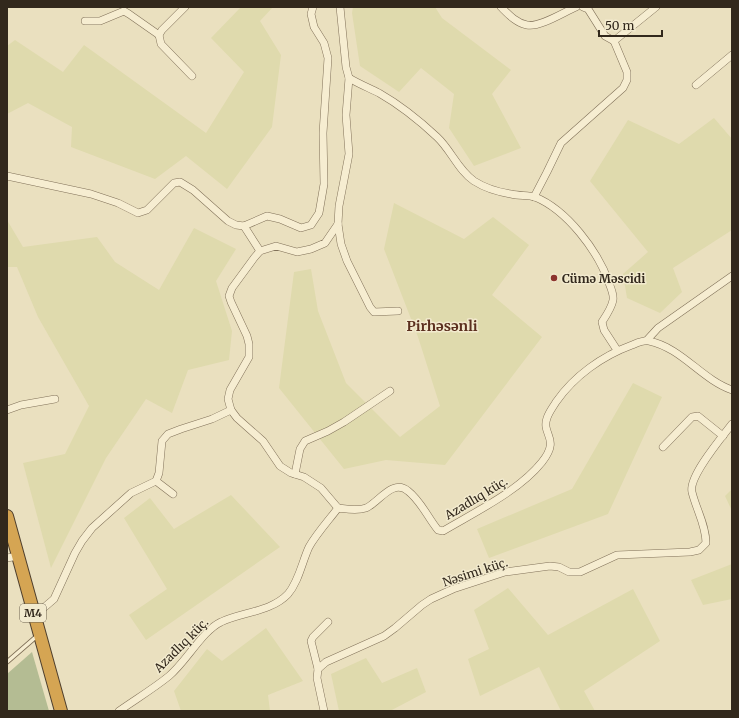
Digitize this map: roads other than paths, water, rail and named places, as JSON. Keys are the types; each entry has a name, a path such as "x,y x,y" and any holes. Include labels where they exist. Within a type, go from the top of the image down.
{"highway":[{"name":"M4","path":"8,521 12,557 34,614 61,711"}],"street":[{"path":"159,35 162,30 185,7"},
{"path":"7,176 92,194 118,203 138,213 147,210 174,183 180,182 193,190 228,221 236,225 244,226 267,216 301,228 311,225 319,213 324,184 323,133 328,58 324,43 314,27 311,14 312,7"},
{"path":"340,7 345,61 349,78 346,115 349,154 347,171 339,206 338,224 341,244 347,261 374,312 398,311"},
{"path":"501,7 513,19 526,25 535,26 576,7"},
{"path":"534,197 561,143 617,94 623,88 627,80 627,72 614,41 606,36 588,9 583,7"},
{"path":"614,41 656,7"},
{"path":"85,21 100,21 124,12 130,14 159,35 161,44 192,76"},
{"path":"696,85 732,55"},
{"path":"349,78 379,93 422,122 440,140 456,164 474,180 492,190 534,197 546,202 558,211 572,225 596,254 612,290 613,301 602,322 604,330 617,350 647,340 660,344 677,353 716,382 732,390"},
{"path":"338,224 324,243 311,249 297,252 276,246 260,251 232,288 229,296 247,336 249,344 249,357 230,390 228,399 231,410 263,441 280,466 304,477 321,488 338,508"},
{"path":"244,226 260,251"},
{"path":"647,340 658,328 732,276"},
{"name":"Azadlıq küç.","path":"119,711 169,676 213,627 222,621 256,612 280,600 288,594 294,586 310,545 338,508 360,510 367,507 384,493 400,488 407,490 416,499 438,530 443,531 529,477 548,454 551,445 545,423 548,415 564,391 591,366 617,350"},
{"path":"296,474 300,450 305,441 344,422 390,391"},
{"path":"7,410 21,405 54,399"},
{"path":"34,614 54,599 75,553 92,528 131,493 156,481 159,473 162,441 168,434 212,419 231,410"},
{"path":"663,447 692,417 698,416 723,436"},
{"name":"Nəsimi küç.","path":"318,669 326,662 384,636 431,599 453,589 505,572 550,566 569,572 580,572 617,555 690,552 699,550 706,543 706,534 691,490 695,477 708,455 732,424"},
{"path":"156,481 173,494"},
{"path":"324,711 317,678 318,669 311,641 328,622"}],"lane":[{"path":"7,662 39,634"}],"place":[{"name":"Cümə Məscidi","path":"554,278"}],"district":[{"name":"Pirhəsənli","path":"442,326"}]}
